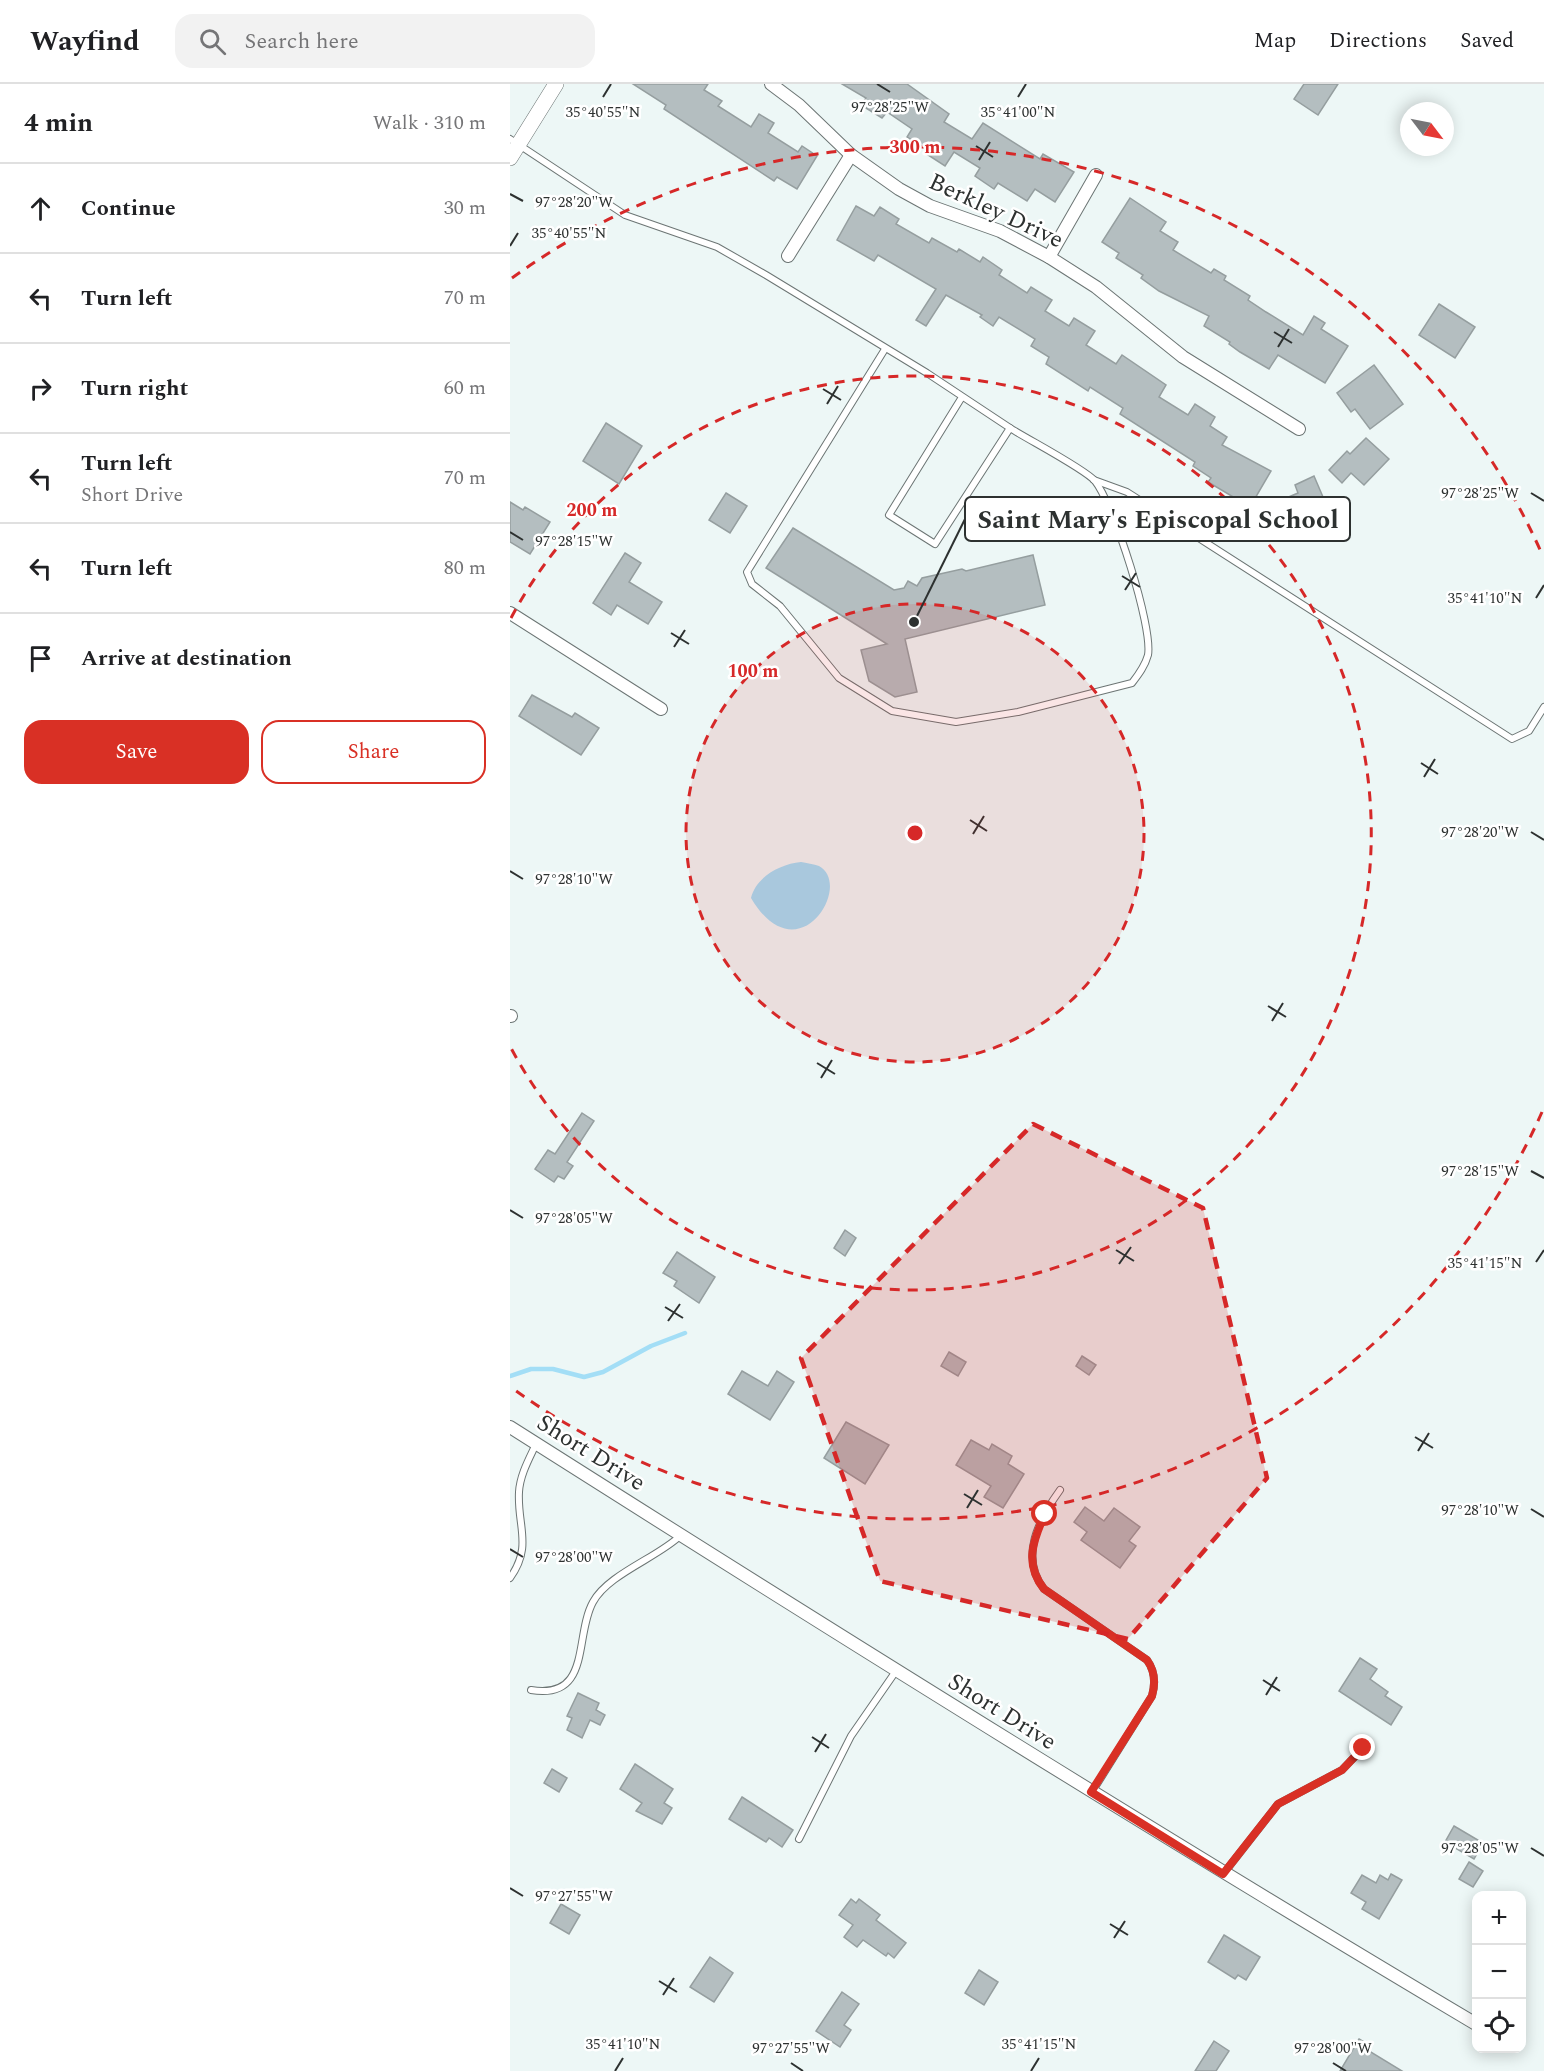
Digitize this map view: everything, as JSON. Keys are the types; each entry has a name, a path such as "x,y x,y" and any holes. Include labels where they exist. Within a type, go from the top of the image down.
{"street":[{"path":"513,147 556,84"},
{"name":"Berkley Drive","path":"771,84 799,105 851,155 899,189 930,206 1000,231 1050,257 1096,287 1183,357 1299,429"},
{"path":"788,256 851,155"},
{"path":"1050,257 1096,175"},
{"path":"510,613 661,709"},
{"name":"Short Drive","path":"510,1427 1223,1874 1472,2022"}],"lane":[{"path":"513,147 625,215 717,247 1094,480 1127,492 1512,739 1529,731 1544,707"},
{"path":"885,349 747,572 752,584 780,606 839,678 892,711 956,722 1018,712 1132,683 1142,670 1148,654 1143,615 1128,558 1111,510 1094,480"},
{"path":"962,397 889,515 935,544 1010,428"},
{"path":"510,1578 520,1564 524,1544 519,1495 521,1481 536,1443"},
{"path":"1060,1490 1033,1541 1032,1560 1039,1582 1044,1589 1147,1660 1153,1668 1155,1680 1152,1696 1091,1792"},
{"path":"531,1690 548,1692 561,1688 573,1673 581,1654 593,1601 633,1565 671,1545 681,1535"},
{"path":"799,1839 851,1736 896,1671"},
{"path":"1223,1874 1278,1804 1342,1770 1363,1748"}],"highlighted area":[{"path":"1033,1124 1203,1208 1267,1478 1128,1639 880,1581 801,1358"}],"water":[{"path":"801,862 819,866 828,876 830,890 825,905 816,919 802,928 786,929 769,920 751,898 763,878 777,869"}],"building":[{"path":"633,84 708,84 704,90 722,101 718,106 751,127 759,114 774,123 768,133 798,152 802,146 817,156 797,189 777,177 774,181 664,109 666,105"},
{"path":"842,84 907,84 949,114 944,122 972,139 983,123 1040,159 1043,154 1074,172 1055,202 1035,189 1027,201 998,183 994,189 975,176 980,168 954,152 945,166 925,153 927,150 907,137 912,129 887,112 882,118 861,105 866,98"},
{"path":"1304,84 1338,84 1318,115 1294,99"},
{"path":"1130,198 1166,222 1160,231 1178,242 1173,250 1211,273 1214,269 1226,276 1224,280 1250,296 1248,300 1266,312 1303,335 1314,316 1325,323 1321,329 1348,346 1325,383 1278,355 1269,369 1240,352 1229,344 1230,342 1204,326 1209,316 1159,291 1141,278 1143,275 1116,258 1119,253 1102,242"},
{"path":"856,206 874,216 880,207 899,219 896,224 929,243 932,238 957,252 959,249 980,262 983,257 1002,270 999,275 1027,293 1031,287 1052,300 1045,311 1069,326 1074,318 1095,331 1086,345 1116,364 1122,355 1166,385 1159,397 1188,415 1195,404 1215,417 1210,426 1227,437 1222,445 1271,471 1250,507 1208,482 1211,478 1193,466 1195,462 1120,414 1123,408 1090,387 1088,391 1046,364 1049,357 1031,346 1035,339 999,317 993,326 980,317 982,315 946,295 926,326 916,320 936,289 878,255 874,261 837,240"},
{"path":"1439,304 1475,327 1455,358 1419,335"},
{"path":"1374,365 1403,404 1370,429 1355,409 1351,412 1337,393"},
{"path":"606,423 642,446 619,484 583,461"},
{"path":"1366,438 1389,459 1364,485 1351,473 1342,483 1329,470 1347,451 1350,454"},
{"path":"1314,476 1335,525 1315,534 1312,528 1291,536 1277,502 1298,493 1295,485"},
{"path":"726,493 747,506 730,533 709,520"},
{"path":"510,502 523,510 525,507 550,522 530,554 510,542"},
{"path":"793,528 894,590 904,588 908,581 917,586 922,578 962,569 966,571 1033,555 1045,605 905,639 917,692 895,697 869,681 861,650 887,644 766,568"},
{"path":"625,553 641,563 629,582 662,602 648,624 617,605 611,615 593,603"},
{"path":"532,695 572,717 575,713 599,728 581,755 519,716"},
{"path":"582,1113 594,1121 567,1162 573,1166 564,1179 558,1176 554,1182 535,1169 548,1150 555,1154"},
{"path":"845,1230 856,1238 845,1256 834,1248"},
{"path":"677,1252 715,1277 699,1303 674,1286 677,1281 663,1273"},
{"path":"949,1352 966,1362 958,1376 941,1366"},
{"path":"1082,1356 1096,1365 1089,1375 1076,1366"},
{"path":"742,1371 768,1386 777,1371 794,1382 770,1420 728,1394"},
{"path":"846,1422 889,1445 865,1484 824,1458"},
{"path":"971,1440 989,1450 992,1444 1012,1456 1008,1464 1024,1474 1003,1508 984,1497 991,1486 956,1465"},
{"path":"1085,1507 1104,1521 1114,1508 1140,1527 1129,1541 1136,1546 1120,1568 1081,1540 1087,1532 1074,1522"},
{"path":"1360,1658 1377,1669 1370,1679 1388,1692 1385,1696 1402,1707 1391,1725 1339,1691"},
{"path":"578,1693 599,1703 596,1710 605,1715 600,1725 590,1720 582,1738 567,1730 572,1718 567,1716"},
{"path":"635,1764 673,1789 664,1803 672,1808 662,1824 636,1811 642,1803 620,1789"},
{"path":"552,1769 567,1778 559,1792 544,1783"},
{"path":"742,1797 793,1830 782,1847 769,1838 766,1842 729,1819"},
{"path":"1454,1826 1483,1843 1474,1859 1445,1842"},
{"path":"1469,1862 1483,1871 1473,1887 1459,1879"},
{"path":"1391,1874 1402,1880 1379,1919 1362,1909 1366,1902 1351,1893 1362,1875 1376,1883 1380,1875 1388,1880"},
{"path":"851,1899 856,1903 859,1899 880,1915 876,1920 906,1943 894,1958 888,1953 886,1956 863,1940 857,1947 844,1937 853,1925 839,1915"},
{"path":"561,1904 580,1915 569,1934 550,1923"},
{"path":"1224,1935 1260,1957 1246,1980 1238,1975 1235,1979 1208,1962"},
{"path":"710,1957 733,1973 714,2002 690,1987"},
{"path":"979,1970 998,1982 984,2005 965,1993"},
{"path":"842,1992 859,2004 844,2025 851,2030 840,2047 816,2031"},
{"path":"1359,2039 1371,2046 1369,2051 1402,2071 1340,2071"},
{"path":"1214,2041 1229,2051 1216,2071 1195,2071"}],"waterway":[{"path":"510,1376 531,1369 553,1369 584,1377 603,1372 651,1346 685,1333"}],"place":[{"name":"Saint Mary's Episcopal School","path":"914,622"}],"route":[{"path":"1045,1514 1033,1541 1032,1550 1035,1575 1039,1582 1044,1589 1147,1660 1153,1668 1155,1680 1152,1696 1091,1792 1223,1874 1278,1804 1342,1770 1363,1748"}]}
